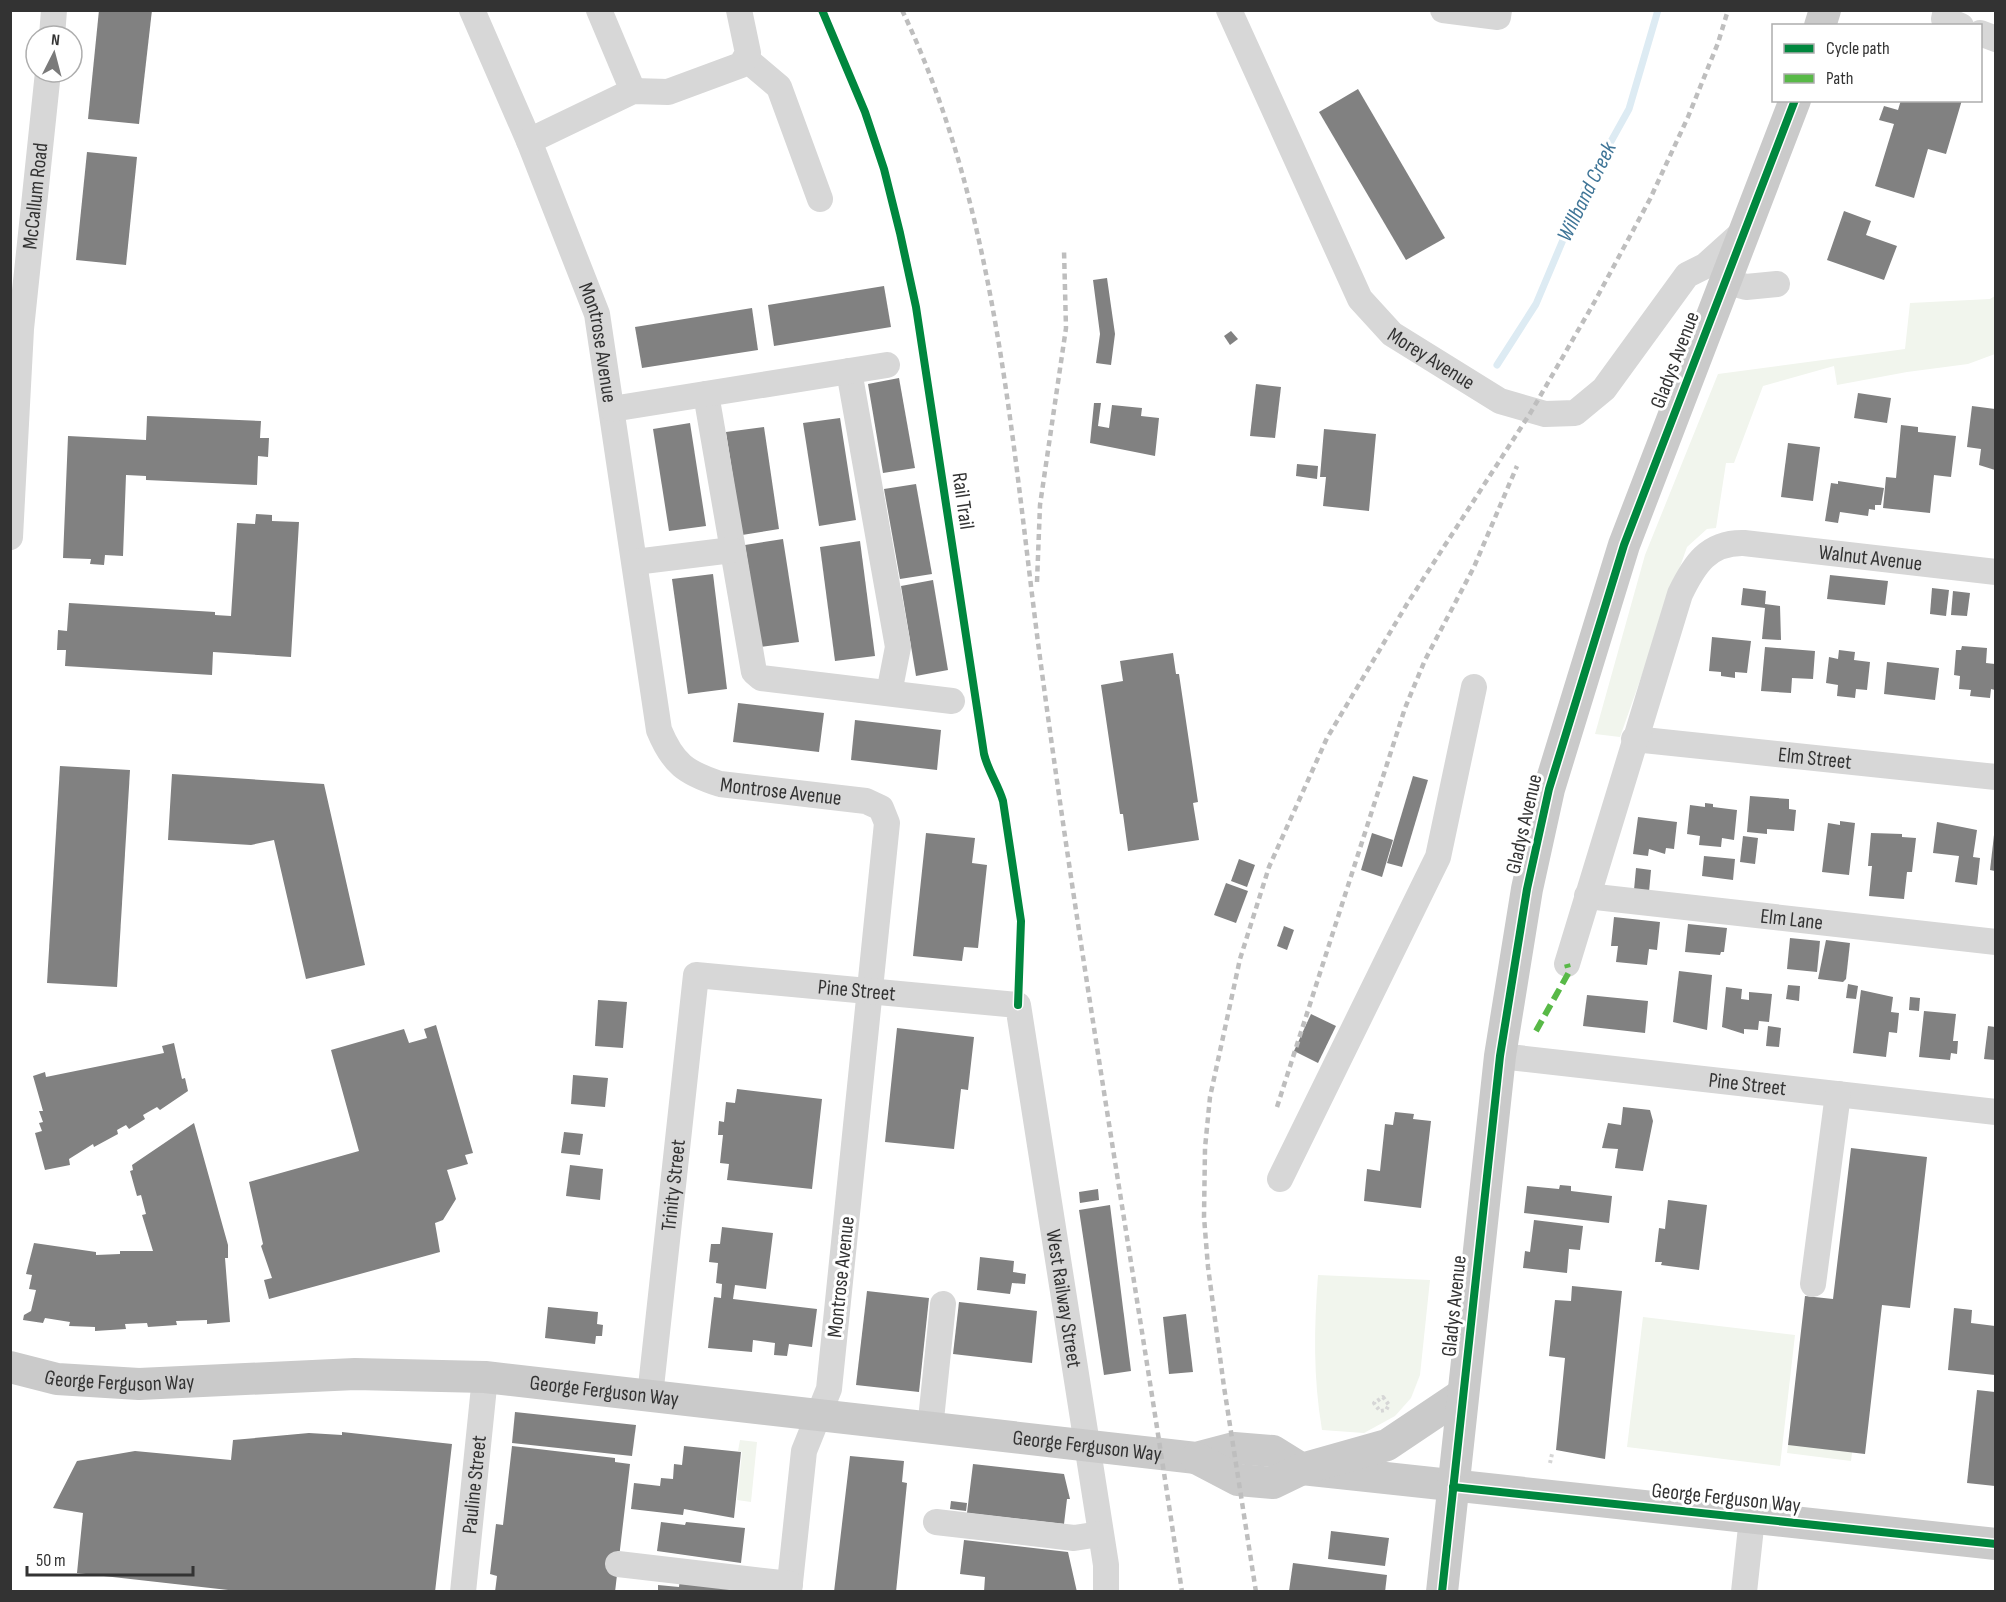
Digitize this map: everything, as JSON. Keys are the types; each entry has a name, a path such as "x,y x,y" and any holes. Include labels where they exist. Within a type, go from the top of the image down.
{"main road":[{"name":"Gladys Avenue","path":"1442,1592 1500,1056 1527,889 1552,779 1624,545 1794,102"},
{"name":"George Ferguson Way","path":"10,1367 57,1379 139,1384 355,1374 485,1377 1196,1458 1234,1448 1273,1451 1302,1469 1995,1544"},
{"path":"1302,1469 1387,1445 1463,1394"}],"street":[{"name":"Montrose Avenue","path":"472,10 529,141 592,297 601,334 659,730 672,758 679,765 702,778 720,784 876,803 885,814 887,823 829,1389 804,1451 790,1588"},
{"path":"599,10 633,91"},
{"path":"529,141 633,91 668,92 741,65 746,59 745,31 739,10"},
{"name":"Morey Avenue","path":"1229,10 1360,299 1392,334 1512,407 1545,414 1575,413 1605,389 1687,275 1705,266 1744,231"},
{"path":"1443,10 1498,17 1499,10"},
{"path":"1947,10 1944,19 1956,24"},
{"path":"746,59 779,87 820,199"},
{"name":"McCallum Road","path":"10,537 16,328 46,84"},
{"path":"1724,281 1746,287 1777,284"},
{"path":"612,409 887,365"},
{"path":"849,371 898,646 889,693"},
{"path":"706,394 754,672 761,678 952,701"},
{"name":"Walnut Avenue","path":"1634,739 1680,594 1693,568 1714,548 1730,543 1744,543 1995,572"},
{"path":"635,562 732,550"},
{"path":"1280,1179 1438,857 1474,687"},
{"path":"1567,964 1634,739"},
{"name":"Elm Street","path":"1634,739 1995,777"},
{"name":"Elm Lane","path":"1587,896 1995,942"},
{"name":"Pine Street","path":"696,975 1018,1005"},
{"name":"Trinity Street","path":"650,1396 696,975"},
{"name":"West Railway Street","path":"1018,1005 1085,1445 1106,1565 1106,1592"},
{"name":"Pine Street","path":"1500,1056 1995,1112"},
{"path":"1813,1284 1838,1094"},
{"path":"930,1429 943,1304"},
{"name":"Pauline Street","path":"464,1592 485,1377"},
{"path":"1744,1592 1752,1518"},
{"path":"936,1522 1074,1538 1100,1534"},
{"path":"618,1564 790,1588"}],"path":[{"path":"1551,1463 1552,1454"}],"shaded area":[{"path":"1995,296 1995,354 1968,364 1837,385 1834,366 1763,386 1734,463 1726,463 1716,528 1707,529 1687,547 1620,737 1595,734 1645,555 1718,374 1905,349 1910,303 1990,299"},
{"path":"1318,1275 1430,1280 1420,1375 1411,1398 1395,1416 1364,1433 1322,1430 1315,1352"},
{"path":"1643,1317 1795,1335 1780,1466 1627,1447"},
{"path":"1791,1420 1855,1428 1851,1461 1787,1453"},
{"path":"740,1440 757,1442 751,1502 737,1500 742,1452 738,1451"}],"building":[{"path":"99,10 152,10 139,124 88,119"},
{"path":"1358,89 1445,238 1406,260 1319,112"},
{"path":"1900,102 1961,102 1946,154 1928,149 1914,198 1875,186 1894,124 1879,120 1884,106 1898,110"},
{"path":"87,152 137,157 126,265 76,260"},
{"path":"1844,211 1871,221 1866,235 1897,246 1884,280 1827,260"},
{"path":"1107,278 1115,334 1111,365 1096,363 1100,334 1093,280"},
{"path":"884,286 891,327 774,346 768,305"},
{"path":"752,308 758,350 642,368 635,327"},
{"path":"1231,331 1238,339 1230,345 1224,336"},
{"path":"899,378 915,468 883,473 868,384"},
{"path":"1256,384 1281,387 1275,438 1250,436"},
{"path":"1858,393 1891,398 1887,423 1854,418"},
{"path":"1094,403 1101,403 1098,426 1109,428 1112,405 1142,408 1141,416 1159,418 1155,456 1090,443"},
{"path":"1972,406 1995,409 1995,470 1979,465 1981,449 1967,447"},
{"path":"147,416 261,421 260,438 269,438 268,457 258,456 257,485 146,480 146,476 126,475 123,556 105,555 104,565 90,564 91,559 63,558 68,436 146,440"},
{"path":"840,418 856,520 819,526 803,423"},
{"path":"690,423 706,526 669,531 653,429"},
{"path":"1901,425 1918,427 1918,432 1956,436 1951,477 1934,475 1930,513 1883,508 1886,477 1896,478"},
{"path":"764,427 779,529 742,535 726,432"},
{"path":"1324,429 1376,434 1369,511 1323,506 1326,477 1320,477"},
{"path":"1788,443 1820,447 1813,501 1781,497"},
{"path":"1297,464 1318,466 1317,479 1296,476"},
{"path":"1838,481 1884,488 1881,505 1875,505 1875,510 1869,509 1868,516 1840,512 1838,523 1825,521 1831,483 1838,484"},
{"path":"916,484 932,574 900,579 884,489"},
{"path":"256,514 272,515 272,521 299,522 291,657 213,652 212,675 65,666 66,650 57,650 58,630 67,631 69,603 215,612 215,615 231,616 237,523 255,524"},
{"path":"783,539 799,642 761,647 745,545"},
{"path":"860,541 875,656 835,661 820,547"},
{"path":"713,574 727,689 688,694 672,579"},
{"path":"1830,575 1888,581 1885,605 1827,599"},
{"path":"933,580 948,670 916,676 901,586"},
{"path":"1743,588 1766,591 1765,604 1780,606 1781,640 1762,639 1765,608 1741,605"},
{"path":"1932,588 1949,590 1946,616 1930,614"},
{"path":"1953,591 1970,593 1967,616 1951,615"},
{"path":"1712,637 1751,641 1747,673 1735,672 1735,678 1721,676 1721,672 1709,671"},
{"path":"1962,646 1987,648 1986,663 1995,664 1995,690 1991,689 1990,698 1970,696 1971,690 1959,689 1960,676 1954,675 1956,650 1961,650"},
{"path":"1765,647 1815,651 1813,679 1792,678 1791,693 1761,691"},
{"path":"1839,650 1855,652 1854,660 1870,662 1867,690 1856,689 1855,698 1837,696 1838,685 1826,683 1829,657 1838,659"},
{"path":"1173,653 1176,674 1179,674 1198,802 1193,803 1199,840 1128,851 1123,814 1120,814 1101,685 1123,681 1120,661"},
{"path":"1887,662 1939,668 1935,700 1884,694"},
{"path":"738,703 824,713 819,752 733,742"},
{"path":"855,720 941,730 937,770 851,760"},
{"path":"60,766 130,770 117,987 47,983"},
{"path":"172,774 324,784 365,965 306,979 274,840 251,845 168,840"},
{"path":"1413,776 1428,780 1402,867 1387,863"},
{"path":"1750,796 1789,799 1789,809 1796,810 1794,831 1767,829 1767,834 1747,832"},
{"path":"1705,803 1713,804 1713,807 1737,810 1734,840 1722,838 1721,847 1699,845 1700,836 1687,834 1690,805 1705,807"},
{"path":"1638,817 1677,822 1674,849 1666,848 1665,854 1649,849 1648,856 1633,854"},
{"path":"1840,821 1855,823 1849,875 1822,872 1828,823 1840,825"},
{"path":"1937,822 1977,830 1973,857 1980,858 1977,885 1955,882 1959,856 1933,853"},
{"path":"926,833 975,838 972,863 987,865 978,948 964,947 962,961 913,956"},
{"path":"1372,833 1393,840 1382,877 1361,870"},
{"path":"1871,833 1902,834 1902,837 1916,838 1912,872 1907,872 1904,899 1869,896 1872,866 1868,866"},
{"path":"1995,835 1995,871 1990,870"},
{"path":"1743,836 1758,838 1755,864 1740,862"},
{"path":"1704,856 1735,859 1733,880 1702,876"},
{"path":"1239,859 1255,865 1247,887 1231,881"},
{"path":"1636,868 1651,870 1649,892 1634,890"},
{"path":"1226,883 1248,891 1236,923 1214,915"},
{"path":"1614,917 1660,922 1657,950 1649,949 1647,965 1616,962 1618,946 1611,946"},
{"path":"1688,924 1727,928 1724,952 1720,955 1685,952"},
{"path":"1284,926 1294,930 1287,950 1277,946"},
{"path":"1790,938 1820,941 1817,972 1787,969"},
{"path":"1826,940 1850,943 1846,979 1843,982 1818,979"},
{"path":"1679,971 1712,975 1707,1030 1673,1022"},
{"path":"1848,984 1858,986 1856,999 1846,998"},
{"path":"1788,985 1800,986 1799,1001 1786,999"},
{"path":"1726,987 1742,989 1741,999 1749,1000 1749,992 1772,994 1769,1022 1759,1021 1758,1030 1744,1029 1744,1034 1722,1027"},
{"path":"1861,990 1893,997 1891,1012 1899,1013 1897,1033 1889,1032 1886,1057 1853,1053"},
{"path":"1587,995 1648,1001 1645,1033 1583,1026"},
{"path":"1910,997 1920,998 1919,1011 1909,1010"},
{"path":"598,1000 627,1002 623,1048 595,1046"},
{"path":"1924,1011 1956,1014 1953,1041 1958,1041 1957,1054 1951,1053 1950,1060 1919,1057"},
{"path":"1311,1014 1336,1026 1318,1063 1294,1051"},
{"path":"436,1025 473,1153 465,1155 468,1164 447,1170 456,1199 443,1220 435,1223 440,1252 269,1299 264,1280 272,1278 261,1246 263,1244 249,1182 359,1151 331,1050 404,1029 409,1043 427,1038 424,1029"},
{"path":"1768,1026 1781,1028 1779,1047 1766,1046"},
{"path":"1988,1026 1995,1027 1995,1060 1984,1059"},
{"path":"897,1028 974,1037 968,1090 961,1089 954,1149 885,1142"},
{"path":"174,1043 182,1079 185,1078 188,1091 160,1110 157,1107 143,1115 145,1119 129,1129 126,1125 117,1130 118,1134 94,1147 93,1144 69,1159 70,1165 45,1170 35,1133 42,1131 39,1123 43,1122 39,1111 43,1111 33,1076 45,1072 46,1077 164,1053 162,1046"},
{"path":"573,1075 608,1078 605,1107 571,1104"},
{"path":"737,1089 822,1099 812,1189 727,1180 729,1164 720,1163 723,1135 718,1135 719,1121 724,1122 726,1102 735,1103"},
{"path":"1623,1107 1650,1110 1653,1121 1643,1171 1615,1168 1618,1149 1602,1148 1608,1123 1621,1125"},
{"path":"1395,1112 1414,1114 1413,1119 1431,1121 1421,1208 1364,1201 1367,1169 1380,1171 1385,1124 1393,1125"},
{"path":"194,1123 228,1245 228,1258 225,1258 230,1322 207,1324 207,1320 176,1321 177,1325 148,1327 147,1323 125,1324 126,1329 95,1331 95,1327 69,1326 70,1322 45,1318 43,1323 23,1320 24,1315 31,1311 36,1290 29,1289 32,1275 26,1274 34,1243 96,1252 96,1255 120,1254 120,1251 153,1251 142,1215 146,1214 141,1195 137,1196 130,1171 133,1170 132,1165"},
{"path":"564,1132 583,1134 580,1155 561,1153"},
{"path":"1851,1148 1927,1157 1910,1308 1882,1305 1865,1454 1788,1445 1805,1296 1833,1299"},
{"path":"570,1165 603,1169 600,1200 566,1196"},
{"path":"1560,1185 1571,1186 1571,1191 1612,1196 1609,1223 1524,1213 1527,1186 1559,1189"},
{"path":"1098,1189 1099,1200 1080,1203 1079,1192"},
{"path":"1668,1200 1707,1205 1699,1270 1661,1265 1662,1262 1655,1262 1659,1228 1665,1229"},
{"path":"1110,1205 1131,1371 1104,1375 1079,1210"},
{"path":"1534,1220 1583,1226 1580,1250 1569,1249 1567,1273 1523,1268 1525,1251 1530,1252"},
{"path":"722,1227 773,1233 766,1289 735,1285 733,1299 817,1309 812,1347 789,1344 787,1356 774,1355 775,1343 753,1340 752,1352 708,1348 714,1297 721,1298 722,1284 716,1283 718,1263 709,1262 711,1244 720,1244"},
{"path":"980,1257 1014,1261 1013,1272 1026,1274 1025,1284 1012,1283 1010,1294 977,1290"},
{"path":"1572,1286 1622,1291 1605,1459 1556,1450 1565,1358 1549,1356 1555,1300 1571,1301"},
{"path":"867,1291 929,1298 919,1392 856,1385"},
{"path":"959,1302 1037,1311 1032,1363 953,1354"},
{"path":"548,1307 598,1312 597,1324 603,1325 602,1336 596,1336 595,1344 545,1338"},
{"path":"1954,1308 1972,1310 1971,1323 1995,1326 1995,1375 1948,1370"},
{"path":"1186,1314 1193,1372 1169,1374 1163,1317"},
{"path":"1977,1390 1995,1392 1995,1486 1967,1483"},
{"path":"515,1412 636,1425 632,1456 512,1443"},
{"path":"342,1432 452,1444 435,1592 246,1592 77,1573 83,1513 53,1508 77,1461 135,1451 231,1460 233,1440 309,1433 342,1435"},
{"path":"512,1446 615,1458 615,1462 630,1464 615,1592 495,1592 497,1576 490,1574 496,1524 503,1525"},
{"path":"684,1446 741,1452 734,1518 684,1509 683,1515 631,1509 634,1483 660,1486 661,1478 673,1479 674,1464 682,1465"},
{"path":"850,1456 904,1461 902,1482 907,1483 896,1592 834,1592"},
{"path":"973,1464 1064,1474 1070,1499 1067,1499 1064,1524 967,1513"},
{"path":"951,1501 967,1503 966,1511 950,1509"},
{"path":"661,1522 745,1528 741,1563 657,1551"},
{"path":"1331,1531 1389,1538 1385,1566 1328,1559"},
{"path":"964,1540 1068,1552 1077,1592 984,1592 985,1577 960,1574"},
{"path":"1293,1563 1387,1575 1385,1592 1289,1591"},
{"path":"680,1578 741,1585 741,1592 658,1592 658,1585 679,1587"}],"waterway":[{"name":"Willband Creek","path":"1497,365 1536,304 1584,190 1629,109 1658,10"}],"railway":[{"path":"902,10 935,89 961,171 982,254 998,339 1059,794 1182,1592"},
{"path":"1256,1592 1224,1387 1208,1267 1204,1217 1205,1148 1210,1097 1240,959 1269,867 1327,738 1407,604 1531,412 1595,301 1650,199 1688,117 1718,43 1728,10"},
{"path":"1037,582 1040,505 1066,328 1064,250"},
{"path":"1277,1107 1405,708 1425,660 1474,567 1517,466"}],"marked path":[{"path":"1536,1031 1569,972 1567,964"}],"cycle path":[{"name":"Rail Trail","path":"822,10 865,112 884,169 916,307 984,754 1003,801 1021,921 1018,1005"},
{"path":"1442,1592 1500,1056 1527,889 1549,789 1624,545 1794,102"},
{"path":"1453,1487 1996,1544"}]}
